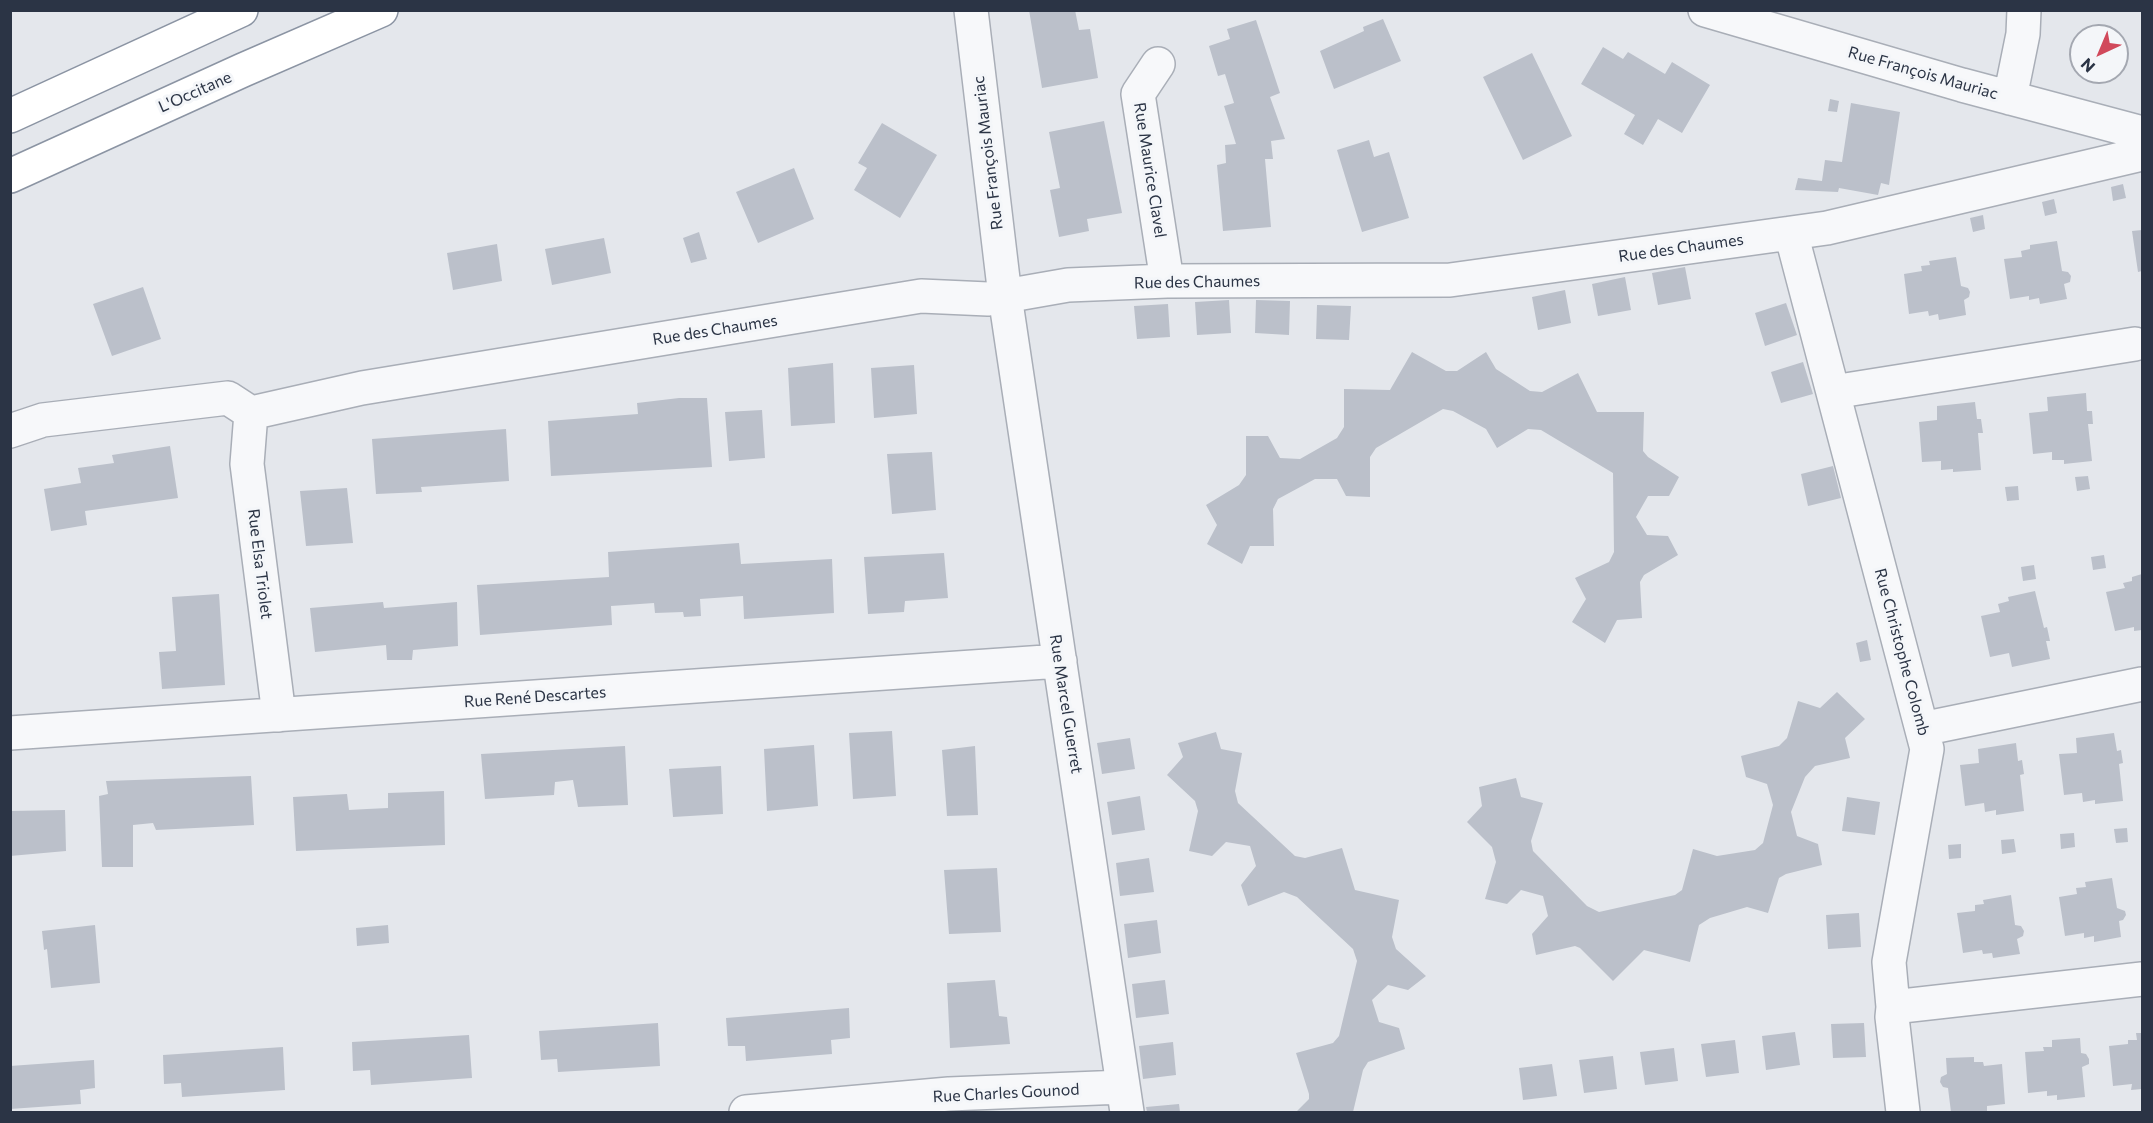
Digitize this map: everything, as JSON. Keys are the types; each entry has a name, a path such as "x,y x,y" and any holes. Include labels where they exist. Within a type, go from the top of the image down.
{"highway":[{"path":"10,116 241,10"},
{"name":"L'Occitane","path":"10,176 381,10"}],"street":[{"name":"Rue François Mauriac","path":"971,10 1005,296"},
{"name":"Rue François Mauriac","path":"1705,10 2010,98 2142,133"},
{"path":"2010,98 2023,34 2024,10"},
{"name":"Rue Maurice Clavel","path":"1158,64 1138,94 1167,281"},
{"name":"Rue des Chaumes","path":"251,413 362,388 921,296 988,299 1068,285 1167,281 1450,280 1827,228 2142,154"},
{"name":"Rue Christophe Colomb","path":"1791,233 1927,749 1889,962 1892,1017 1903,1113"},
{"name":"Rue Marcel Guerret","path":"1005,296 1125,1100"},
{"path":"1833,392 2135,344"},
{"path":"10,431 43,420 228,398 251,413"},
{"name":"Rue Elsa Triolet","path":"251,413 247,464 279,715"},
{"name":"Rue René Descartes","path":"10,733 1060,661"},
{"path":"1922,729 2142,684"},
{"path":"1893,1007 2142,979"},
{"name":"Rue Charles Gounod","path":"746,1113 949,1104 1125,1100"}],"building":[{"path":"1029,10 1075,10 1079,30 1090,29 1098,78 1042,88"},
{"path":"1383,19 1401,61 1334,89 1320,51 1364,31 1363,27"},
{"path":"1256,20 1280,93 1270,97 1285,139 1271,141 1273,159 1265,159 1271,227 1223,231 1217,165 1226,163 1225,145 1236,144 1224,106 1234,103 1225,74 1218,76 1209,46 1230,39 1227,29"},
{"path":"1603,47 1623,59 1628,52 1665,74 1672,62 1710,85 1682,133 1658,119 1643,145 1624,134 1635,115 1581,84"},
{"path":"1532,53 1572,136 1523,160 1483,77"},
{"path":"1830,99 1839,101 1837,112 1828,111"},
{"path":"1851,103 1900,112 1889,185 1881,183 1878,195 1839,188 1838,192 1795,190 1798,178 1822,181 1825,160 1842,162"},
{"path":"1104,121 1122,213 1087,219 1089,231 1059,237 1050,190 1060,188 1049,132"},
{"path":"882,123 937,155 900,218 854,190 867,168 858,163"},
{"path":"1369,140 1374,157 1389,152 1409,218 1362,232 1337,150"},
{"path":"794,168 814,219 758,243 736,192"},
{"path":"2123,184 2126,198 2113,201 2111,187"},
{"path":"2054,199 2057,213 2045,216 2042,202"},
{"path":"1983,215 1985,229 1973,232 1970,218"},
{"path":"2142,230 2142,271 2138,272 2132,231"},
{"path":"699,232 707,259 691,263 683,238"},
{"path":"604,238 611,273 552,285 545,249"},
{"path":"2057,241 2062,271 2068,272 2071,276 2070,282 2064,284 2067,299 2040,304 2039,298 2029,300 2029,296 2010,299 2004,259 2022,257 2021,251 2030,249 2030,245"},
{"path":"497,244 502,281 453,290 447,253"},
{"path":"1956,257 1961,286 1968,288 1970,292 1969,297 1964,300 1966,315 1939,320 1938,314 1929,316 1928,311 1909,314 1904,274 1922,271 1921,266 1930,265 1929,261"},
{"path":"1685,267 1691,299 1658,305 1652,273"},
{"path":"1625,277 1631,310 1598,316 1592,284"},
{"path":"143,287 161,339 112,356 93,304"},
{"path":"1565,290 1571,323 1538,330 1532,297"},
{"path":"1229,300 1231,333 1197,335 1195,302"},
{"path":"1256,300 1290,301 1289,335 1255,333"},
{"path":"1786,303 1797,335 1765,346 1755,313"},
{"path":"1168,304 1170,337 1137,339 1134,306"},
{"path":"1317,305 1351,306 1349,340 1316,339"},
{"path":"1412,352 1446,371 1457,371 1486,352 1496,369 1530,391 1542,392 1578,373 1597,412 1644,412 1643,451 1648,457 1679,477 1669,496 1648,496 1636,517 1647,535 1668,536 1678,555 1644,575 1640,582 1642,618 1617,620 1605,643 1572,622 1586,599 1575,578 1609,562 1614,552 1613,473 1541,430 1528,429 1497,448 1486,429 1453,411 1443,409 1376,448 1370,457 1370,497 1346,496 1337,479 1315,479 1278,499 1273,509 1274,546 1250,546 1242,564 1207,544 1217,525 1206,505 1239,485 1246,475 1246,436 1268,436 1280,458 1300,459 1337,438 1344,427 1344,389 1390,390"},
{"path":"1803,362 1813,394 1781,403 1771,372"},
{"path":"833,363 835,423 791,426 788,368"},
{"path":"914,365 917,414 874,418 871,368"},
{"path":"2086,393 2087,411 2092,411 2093,424 2088,424 2092,461 2064,464 2064,460 2052,460 2052,452 2033,454 2029,413 2048,411 2047,397"},
{"path":"679,398 707,398 712,467 551,476 548,421 638,414 637,403"},
{"path":"1975,402 1977,419 1981,419 1983,433 1978,433 1981,470 1953,472 1953,469 1941,470 1941,461 1922,462 1919,422 1937,420 1937,406"},
{"path":"762,410 765,458 729,461 725,412"},
{"path":"506,429 509,481 421,487 422,492 376,494 372,439"},
{"path":"170,446 178,498 85,511 87,525 51,531 44,489 81,483 78,468 114,463 112,455"},
{"path":"932,452 936,510 892,514 887,454"},
{"path":"1833,466 1841,498 1808,506 1801,474"},
{"path":"2088,476 2090,489 2077,491 2075,477"},
{"path":"2018,486 2019,500 2007,501 2005,487"},
{"path":"347,488 353,543 306,546 300,491"},
{"path":"739,543 741,564 832,559 834,613 744,619 743,596 700,599 701,616 684,617 683,612 655,613 654,603 611,606 612,625 480,635 477,585 609,577 608,552"},
{"path":"944,553 948,598 905,601 904,612 868,614 864,557"},
{"path":"2104,555 2106,568 2093,570 2091,557"},
{"path":"2034,565 2036,579 2023,581 2021,567"},
{"path":"2142,574 2142,630 2134,631 2134,627 2115,631 2106,592 2125,588 2123,583 2132,581 2132,577"},
{"path":"2035,591 2044,628 2047,627 2050,641 2046,641 2050,659 2012,667 2009,653 1990,657 1981,616 2000,612 1998,604 2009,601 2008,597"},
{"path":"219,594 225,685 162,689 159,652 176,651 172,597"},
{"path":"383,602 384,608 457,602 458,646 413,650 412,660 387,660 386,645 315,652 310,608"},
{"path":"1867,640 1871,660 1860,662 1856,643"},
{"path":"1837,692 1865,719 1845,738 1850,758 1815,766 1805,777 1791,812 1797,836 1818,844 1822,865 1786,874 1779,878 1768,913 1747,907 1710,918 1699,925 1690,962 1644,950 1613,981 1580,948 1575,946 1536,955 1532,934 1548,916 1543,896 1521,890 1507,904 1485,899 1496,862 1492,847 1467,822 1482,806 1479,787 1516,778 1521,797 1543,803 1531,841 1533,851 1587,906 1599,912 1675,895 1682,890 1693,849 1717,856 1755,850 1763,843 1773,805 1767,784 1746,777 1741,756 1779,746 1787,738 1798,701 1820,708"},
{"path":"892,731 896,796 853,799 849,733"},
{"path":"1216,732 1221,749 1242,753 1235,791 1238,803 1295,856 1305,858 1342,848 1355,890 1399,900 1392,937 1396,949 1426,976 1408,990 1388,985 1372,1000 1379,1022 1399,1028 1405,1049 1368,1062 1363,1070 1353,1112 1296,1112 1309,1099 1309,1094 1296,1053 1333,1043 1339,1036 1357,961 1353,949 1297,897 1284,892 1248,906 1241,885 1256,866 1250,846 1226,842 1212,856 1189,851 1198,811 1195,801 1167,775 1183,757 1178,743"},
{"path":"2114,733 2117,751 2121,750 2123,763 2119,764 2123,801 2095,804 2095,800 2083,802 2082,793 2064,795 2059,754 2077,753 2076,738"},
{"path":"1130,738 1135,769 1102,774 1097,743"},
{"path":"2016,743 2018,761 2022,760 2024,774 2020,775 2024,811 1996,815 1996,810 1985,812 1984,803 1965,806 1960,765 1979,763 1978,749"},
{"path":"814,745 818,806 767,811 764,749"},
{"path":"625,746 628,805 578,807 573,780 555,782 554,795 485,799 481,754"},
{"path":"975,746 978,815 947,816 942,750"},
{"path":"721,766 723,814 673,817 669,769"},
{"path":"251,776 254,825 156,830 153,823 133,825 133,867 102,867 99,796 108,794 106,781"},
{"path":"444,791 445,845 296,851 293,797 347,794 349,810 388,808 388,793"},
{"path":"1140,796 1145,830 1112,835 1107,802"},
{"path":"1847,797 1880,802 1875,835 1842,831"},
{"path":"65,810 66,851 10,856 10,811"},
{"path":"2127,828 2128,842 2116,843 2114,829"},
{"path":"2074,833 2075,847 2061,849 2060,834"},
{"path":"2014,839 2016,852 2002,854 2001,840"},
{"path":"1961,844 1961,858 1949,859 1948,845"},
{"path":"1149,858 1154,892 1120,896 1116,863"},
{"path":"997,868 1001,932 949,934 944,870"},
{"path":"2112,878 2117,908 2125,911 2126,915 2123,920 2119,921 2121,937 2094,942 2094,936 2084,938 2084,933 2065,936 2059,897 2077,894 2076,888 2086,887 2085,882"},
{"path":"2011,895 2015,925 2021,926 2024,931 2023,936 2017,939 2020,954 1993,958 1992,953 1983,954 1982,950 1963,953 1957,913 1975,911 1975,905 1984,904 1983,900"},
{"path":"1859,913 1861,947 1828,949 1826,915"},
{"path":"1157,920 1161,953 1128,958 1124,924"},
{"path":"95,925 100,983 51,988 47,949 44,950 42,931"},
{"path":"388,925 389,943 357,946 356,928"},
{"path":"995,980 999,1016 1007,1017 1010,1044 950,1048 947,983"},
{"path":"1165,980 1169,1014 1136,1018 1132,984"},
{"path":"849,1008 850,1038 831,1040 832,1054 746,1061 745,1046 728,1046 726,1018"},
{"path":"658,1023 660,1066 558,1072 557,1059 541,1060 539,1031"},
{"path":"1864,1023 1866,1057 1833,1058 1831,1024"},
{"path":"1795,1032 1800,1065 1766,1070 1762,1036"},
{"path":"2136,1033 2142,1033 2142,1089 2131,1090 2132,1084 2113,1086 2109,1046 2128,1044 2128,1040 2137,1040"},
{"path":"469,1035 472,1078 371,1085 370,1070 353,1071 352,1042"},
{"path":"2080,1038 2081,1053 2086,1054 2089,1059 2089,1064 2082,1067 2085,1097 2057,1100 2057,1095 2047,1096 2047,1091 2028,1093 2025,1052 2044,1051 2043,1047 2052,1047 2052,1040"},
{"path":"1735,1040 1739,1073 1706,1077 1701,1044"},
{"path":"1173,1042 1176,1075 1143,1079 1139,1046"},
{"path":"283,1047 285,1090 182,1097 181,1083 164,1084 163,1055"},
{"path":"1674,1048 1678,1081 1645,1085 1640,1052"},
{"path":"1613,1056 1617,1089 1584,1093 1579,1060"},
{"path":"1974,1057 1974,1062 1983,1062 1984,1066 2002,1064 2005,1104 1987,1106 1987,1111 1951,1112 1948,1088 1943,1087 1940,1082 1941,1077 1947,1074 1946,1058"},
{"path":"94,1060 95,1088 80,1090 81,1104 10,1109 10,1066"},
{"path":"1552,1064 1557,1096 1523,1100 1519,1068"},
{"path":"1179,1104 1180,1112 1147,1112 1146,1107"}]}
